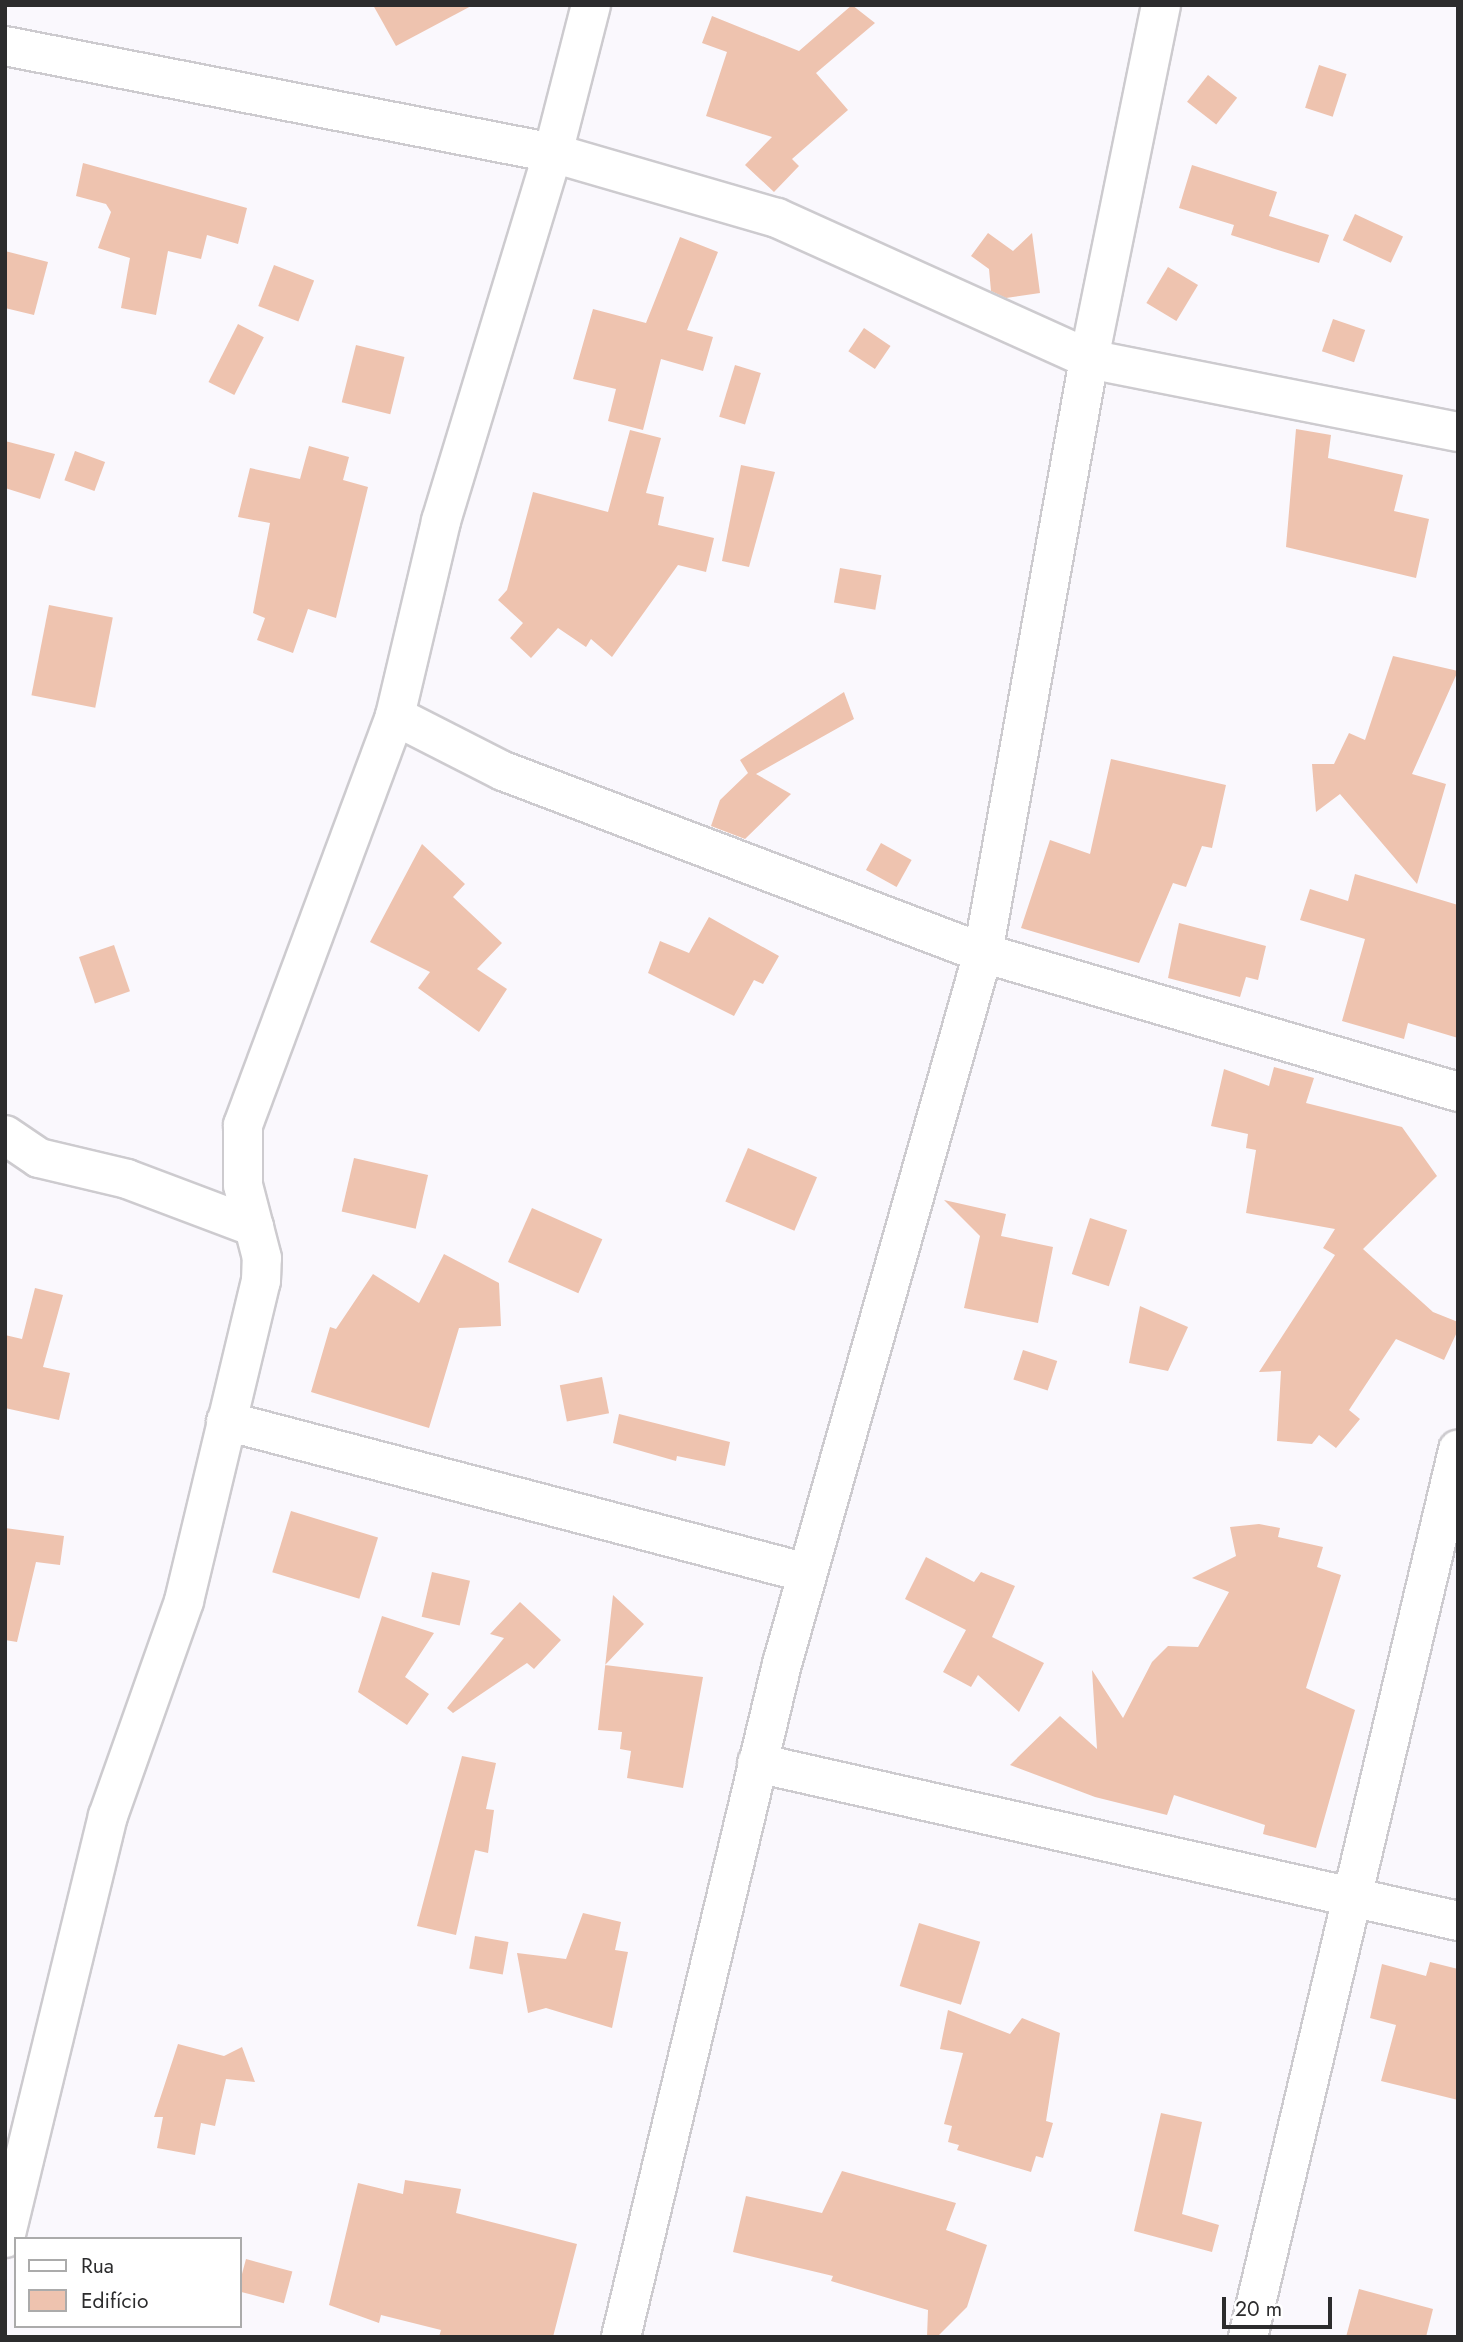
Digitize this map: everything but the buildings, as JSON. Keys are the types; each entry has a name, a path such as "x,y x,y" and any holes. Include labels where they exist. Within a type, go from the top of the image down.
{"street":[{"path":"5,2238 108,1816 184,1601 261,1281 254,1227 243,1185 243,1125 395,716 440,520 554,153 591,5"},
{"path":"621,2337 757,1763 807,1573 983,953 1089,359 1161,5"},
{"path":"5,46 554,153 777,218 1089,359 1458,432"},
{"path":"395,716 503,771 983,953 1458,1092"},
{"path":"9,1143 254,1227"},
{"path":"226,1421 807,1573"},
{"path":"1248,2337 1458,1450"},
{"path":"757,1763 1458,1921"}]}
